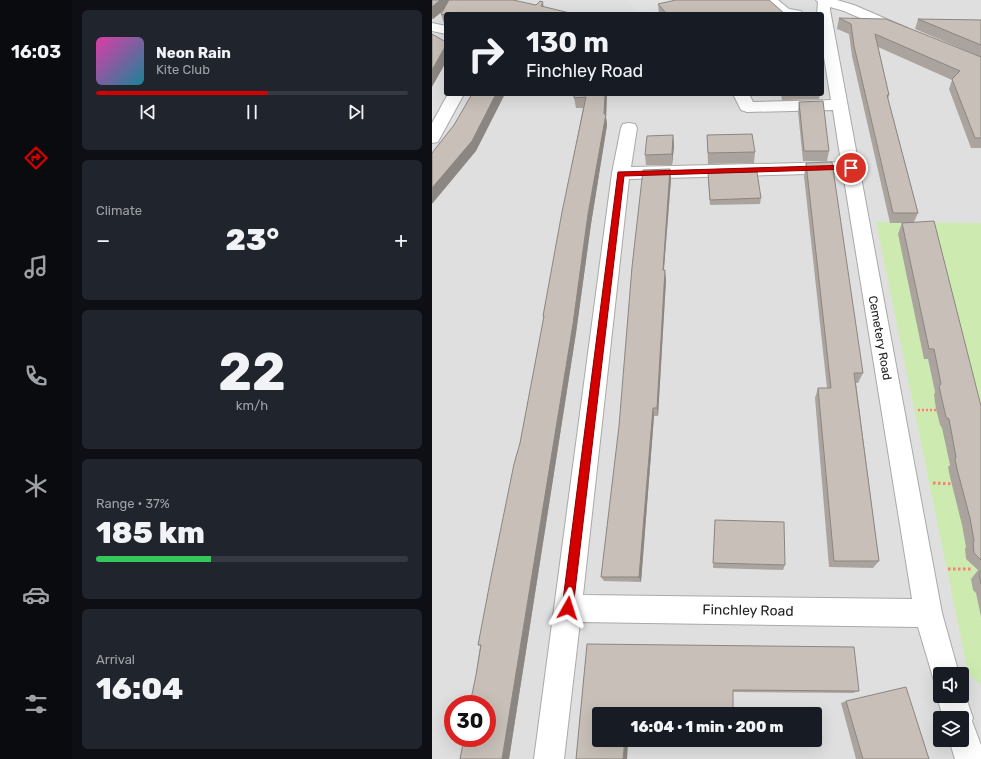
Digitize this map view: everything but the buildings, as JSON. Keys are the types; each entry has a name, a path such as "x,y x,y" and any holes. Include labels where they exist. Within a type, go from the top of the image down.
{"street":[{"path":"770,0 788,12"},
{"path":"822,6 849,8 915,36"},
{"name":"Cemetery Road","path":"824,26 826,47 840,105 928,612 943,667"},
{"path":"432,27 444,30"},
{"path":"432,138 455,96"},
{"path":"742,96 747,107 840,105"},
{"path":"549,759 621,173 629,128"},
{"path":"621,173 851,168"},
{"name":"Finchley Road","path":"568,608 928,612"},
{"path":"966,747 970,759"}],"path":[{"path":"916,410 939,410"},
{"path":"931,483 954,484"},
{"path":"946,569 972,569"}],"shaded area":[{"path":"432,0 981,0 981,759 432,759"},
{"path":"626,0 686,0 691,4 649,12 637,12"}],"green space":[{"path":"876,222 981,223 981,685 969,674 969,667 967,667"}],"route":[{"path":"568,608 621,173 851,168"}]}
